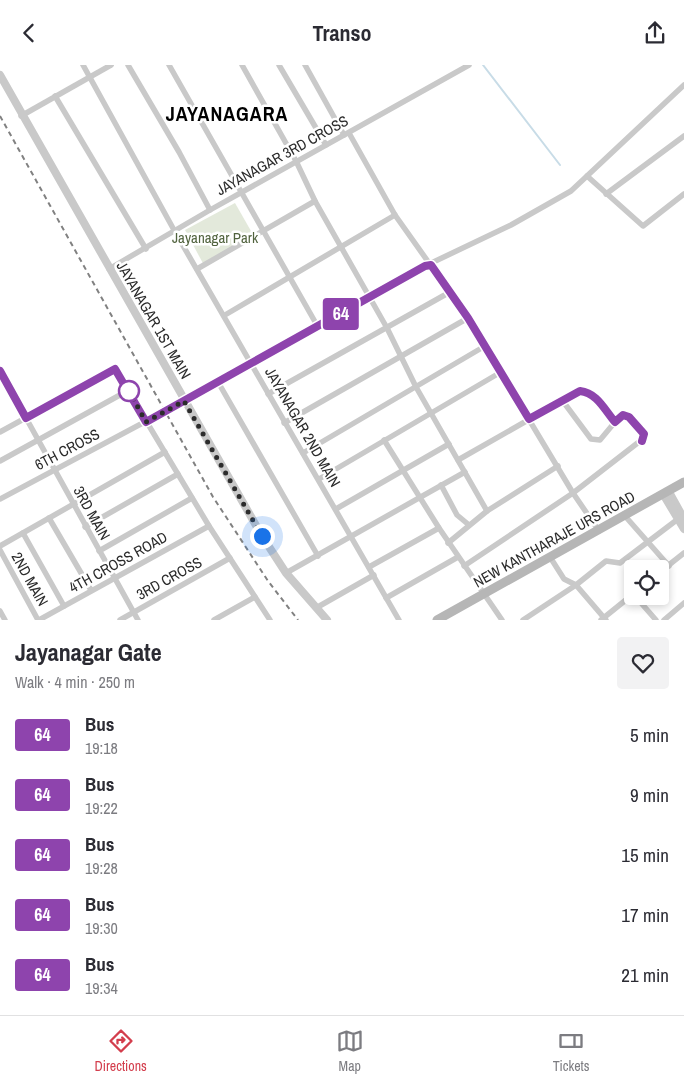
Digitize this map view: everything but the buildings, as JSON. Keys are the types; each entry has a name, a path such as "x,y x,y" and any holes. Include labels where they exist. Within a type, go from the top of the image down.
{"main road":[{"name":"NEW KANTHARAJE URS ROAD","path":"437,620 684,483"}],"street":[{"name":"JAYANAGAR 2ND MAIN","path":"83,65 174,230 225,315 284,423 319,479 398,620"},
{"path":"22,116 111,65"},
{"path":"128,65 210,210"},
{"path":"169,65 318,327"},
{"path":"242,65 296,161 315,201 371,298 416,387 487,511"},
{"path":"279,65 326,145"},
{"path":"305,65 395,215 468,318 573,493 599,531"},
{"name":"JAYANAGAR 3RD CROSS","path":"109,269 461,67 469,65"},
{"name":"JAYANAGAR 1ST MAIN","path":"0,75 262,536 286,573 327,620"},
{"name":"6TH CROSS","path":"0,499 146,422 371,298 425,266 431,265 511,225 574,188 684,85"},
{"path":"55,96 146,249"},
{"path":"606,194 684,136"},
{"path":"586,177 643,226 684,194"},
{"path":"197,269 315,201"},
{"path":"225,315 291,278 395,215"},
{"path":"268,394 450,292"},
{"path":"284,423 468,318"},
{"path":"303,453 485,346"},
{"path":"0,432 115,369 192,498 270,620"},
{"name":"3RD MAIN","path":"0,371 53,470 138,620"},
{"path":"319,479 501,372"},
{"path":"218,382 318,556"},
{"path":"0,461 129,390"},
{"path":"458,460 580,391 594,395 615,422"},
{"path":"464,566 573,493 642,441 644,434 629,417 623,415 600,440 591,439 562,400"},
{"path":"384,441 448,543 502,620"},
{"path":"336,509 448,444"},
{"path":"0,545 165,452"},
{"path":"448,543 464,532 469,525 487,511 558,466"},
{"path":"286,573 464,472"},
{"path":"85,527 178,474"},
{"path":"441,485 457,515 469,525"},
{"path":"666,493 681,519 684,529"},
{"path":"99,551 192,498"},
{"path":"625,516 663,560"},
{"path":"49,518 91,590"},
{"path":"527,619 576,585 606,561 620,563 681,519"},
{"name":"4TH CROSS ROAD","path":"38,620 209,525"},
{"path":"369,567 439,528"},
{"path":"23,533 64,606"},
{"name":"2ND MAIN","path":"0,550 38,620"},
{"path":"669,565 684,553"},
{"path":"386,598 458,557"},
{"path":"550,557 564,579 576,585 604,619 624,603"},
{"name":"3RD CROSS","path":"120,620 230,558"},
{"path":"316,607 374,575"},
{"path":"214,620 255,597"},
{"path":"664,620 684,603"},
{"path":"643,605 656,620"},
{"path":"0,611 5,620"}],"green space":[{"name":"Jayanagar Park","path":"235,203 255,238 205,267 185,230"}],"waterway":[{"path":"483,65 560,165"}],"railway":[{"path":"0,116 213,497 268,581 298,620"}],"bus line":[{"name":"64","path":"0,371 26,418 115,369 146,422 371,298 425,266 431,265 468,318 529,419 580,391 587,392 594,395 615,422 623,415 629,417 644,434 642,441"}],"district":[{"name":"JAYANAGARA","path":"227,113"}],"route":[{"path":"129,391 146,422 184,401 262,536"}]}
